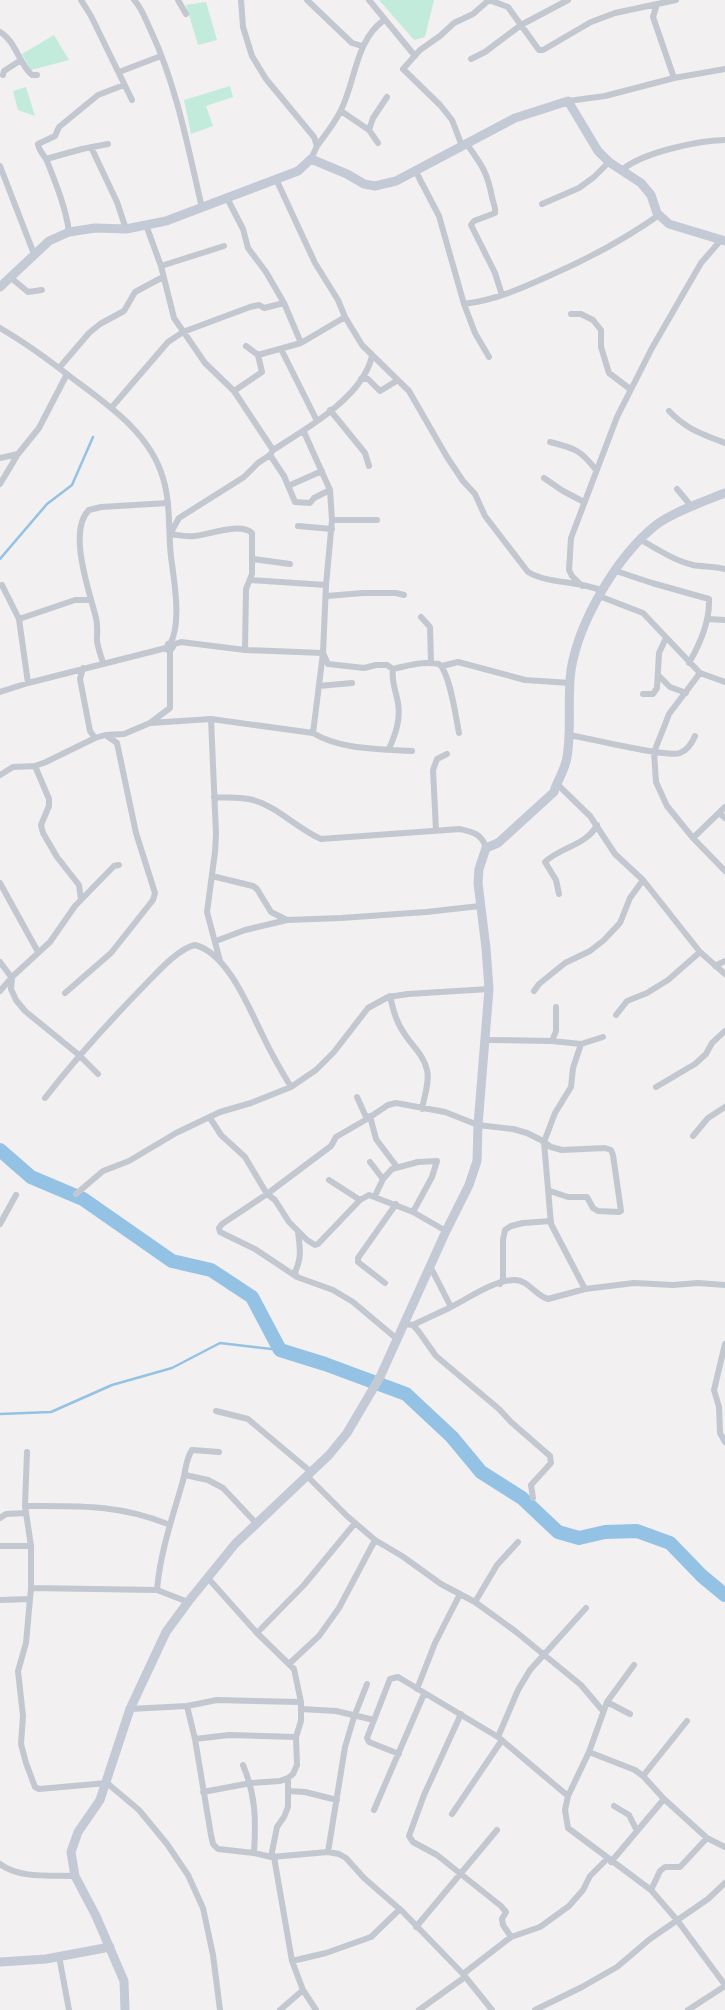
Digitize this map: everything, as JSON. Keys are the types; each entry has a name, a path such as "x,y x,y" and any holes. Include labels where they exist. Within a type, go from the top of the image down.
{"street":[{"path":"81,0 91,16 132,100"},
{"path":"134,0 169,74 183,124 202,208"},
{"path":"178,0 186,14"},
{"path":"241,0 243,27 252,56 266,79 314,137 317,146"},
{"path":"307,0 352,43 362,46"},
{"path":"369,0 415,56"},
{"path":"502,295 496,273 471,225 474,221 495,213 489,178 464,144 452,120 440,105 403,69 420,50 454,23 473,14 489,0 508,7 536,47 539,50 543,50 591,22 615,13 676,0"},
{"path":"471,59 485,52 521,25 568,0"},
{"path":"658,3 654,17 674,78"},
{"path":"0,287 49,241 69,232 95,228 126,229 166,221 298,171 311,159 317,146 341,111 355,75 362,46 369,33 384,20"},
{"path":"0,32 7,36 27,71 32,75 37,75"},
{"path":"119,72 161,56"},
{"path":"3,75 4,71 21,60"},
{"path":"311,159 347,174 364,184 375,186 396,181 515,118 568,101 605,96 674,78 725,69"},
{"path":"69,232 67,217 46,159 39,149 39,142 55,136 59,127 98,95 124,85"},
{"path":"369,130 373,118 387,97"},
{"path":"568,101 598,151 609,162 641,182 651,195 659,215 669,224 723,240 701,263 630,389 617,417 571,538 568,560 569,570 572,576 584,587"},
{"path":"341,111 369,130 378,143"},
{"path":"623,170 633,162 650,155 700,143 725,140"},
{"path":"46,159 108,144"},
{"path":"91,147 117,202 126,229"},
{"path":"542,204 579,188 594,177 609,162"},
{"path":"0,166 34,254"},
{"path":"415,170 439,216 464,304 475,333 489,357"},
{"path":"276,179 315,263 338,300 344,316 362,345 409,391 447,457 463,481 475,494 486,516 507,546 528,572 537,578 584,587 592,586 600,593 644,613 700,673 725,682"},
{"path":"226,198 243,229 248,248 266,272 284,303 301,343"},
{"path":"464,304 488,301 584,261 626,238 659,215"},
{"path":"146,225 161,266 170,309 183,332 205,362 234,391 272,453 295,502 310,503 314,498 330,490"},
{"path":"161,266 224,246"},
{"path":"10,277 28,292 42,290"},
{"path":"59,368 89,333 100,324 124,311 135,292 163,277"},
{"path":"112,407 168,342 183,332 250,307 259,305 264,308 271,308 284,303"},
{"path":"571,314 581,314 593,320 601,330 602,347 609,372 630,389"},
{"path":"258,355 301,343 344,316"},
{"path":"0,328 30,346 112,407 144,439 158,462 164,478 175,583 175,624 170,647 170,708 150,723 124,734 95,738 34,766 13,767 0,775"},
{"path":"234,391 262,372 258,355 246,346"},
{"path":"281,349 318,421"},
{"path":"170,534 179,518 244,476 258,463 304,432 346,398 369,369 372,356"},
{"path":"0,484 18,454 39,428 66,374"},
{"path":"361,379 368,379 380,392 398,380"},
{"path":"330,410 365,453 369,466"},
{"path":"669,411 681,424 725,443"},
{"path":"304,432 330,490 332,520 326,585 323,653 313,733"},
{"path":"550,442 569,447 583,454 596,470"},
{"path":"0,458 18,454"},
{"path":"288,486 322,471"},
{"path":"544,478 584,502"},
{"path":"677,489 692,507"},
{"path":"486,848 501,841 554,792 556,782 561,777 567,759 570,683 576,648 600,593 630,551 657,525 725,493"},
{"path":"103,663 97,642 97,623 81,558 80,539 84,518 89,510 100,507 168,503"},
{"path":"332,520 377,520"},
{"path":"298,526 332,529"},
{"path":"170,534 195,536 230,529 249,530 254,536 250,580 246,589 244,650"},
{"path":"641,540 694,565 725,569"},
{"path":"253,559 290,564"},
{"path":"616,571 709,598 707,619 697,649 689,663"},
{"path":"250,580 326,585"},
{"path":"2,585 19,619 28,682"},
{"path":"327,596 363,593 396,593 404,595"},
{"path":"19,619 75,600 90,600"},
{"path":"421,617 430,627 431,663"},
{"path":"707,619 725,620"},
{"path":"644,694 654,693 658,675 659,653 666,638"},
{"path":"0,692 28,682 170,647 181,642 244,650 323,653"},
{"path":"323,653 328,664 364,668 387,665 393,669 408,667 420,662 442,666 458,662 525,680 570,683"},
{"path":"442,666 453,700 459,733"},
{"path":"83,668 80,679 90,731 95,738"},
{"path":"389,749 398,720 395,687 391,678 393,669"},
{"path":"700,673 669,714 654,752 656,782 667,806 693,838 725,871"},
{"path":"658,675 670,687 686,694"},
{"path":"319,686 352,683"},
{"path":"150,723 212,719 313,733 329,741 361,747 412,751"},
{"path":"212,719 215,852 207,912 220,961"},
{"path":"569,734 654,752 680,754 690,746 696,736"},
{"path":"65,993 111,953 153,900 156,893 136,833 117,743 105,736"},
{"path":"436,830 434,770 437,759 447,754"},
{"path":"34,766 49,799 49,806 41,825 43,832 57,857 79,885 81,899"},
{"path":"556,782 590,816 615,854 643,880 700,952 725,974"},
{"path":"126,2010 124,1981 110,1946 75,1876 71,1852 76,1838 87,1816 100,1800 130,1709 166,1632 207,1577 256,1522 309,1474 347,1433 380,1377 397,1339 408,1325 430,1266 469,1185 477,1161 478,1125 489,989 480,906 479,869 486,848 480,835 460,829 320,839 266,805 253,800 214,797"},
{"path":"693,838 725,807"},
{"path":"719,813 725,818"},
{"path":"559,894 556,880 545,862 552,855 582,841 593,833 597,825"},
{"path":"0,991 50,942 81,899 114,866 119,865"},
{"path":"212,876 253,886 257,889 271,912 287,920"},
{"path":"534,991 539,984 567,962 590,950 620,923 630,898 643,880"},
{"path":"0,883 38,952"},
{"path":"216,941 245,930 287,920 426,912 480,906"},
{"path":"45,1098 79,1054 157,974 187,947 199,946 220,961 240,989 261,1033 291,1087"},
{"path":"616,1015 627,1001 647,993 668,980 700,952"},
{"path":"715,966 725,961"},
{"path":"0,962 12,978 11,989 16,1000 25,1011 79,1054 98,1074"},
{"path":"76,1194 103,1171 129,1161 176,1133 220,1112 252,1103 291,1087 316,1070 334,1052 368,1008 390,996 489,989"},
{"path":"390,996 395,1016 427,1069 428,1076 422,1109"},
{"path":"552,1041 556,1032 556,1007"},
{"path":"656,1087 695,1064 706,1054 712,1042 725,1032"},
{"path":"485,1040 552,1041 581,1044 603,1037"},
{"path":"581,1044 573,1068 571,1088 556,1113 544,1142 550,1191 551,1221 585,1289"},
{"path":"357,1097 369,1118 376,1139 397,1167"},
{"path":"397,1339 353,1302 333,1290 297,1277 255,1249 220,1232 219,1228 331,1146 336,1137 388,1105 396,1104 445,1112 478,1125 513,1129 527,1133 552,1147 562,1150 605,1148 610,1150 614,1155 621,1211 598,1211 593,1208 587,1197 568,1197 550,1191"},
{"path":"693,1136 708,1118 725,1107"},
{"path":"210,1118 221,1135 245,1157 267,1194 274,1200 289,1222 307,1240 315,1245 360,1200 369,1195 396,1204 446,1231"},
{"path":"375,1196 384,1178 392,1169 430,1160 437,1161 432,1178 413,1212"},
{"path":"370,1162 384,1178"},
{"path":"329,1180 360,1200"},
{"path":"0,1224 16,1195"},
{"path":"385,1283 358,1262 358,1258 396,1204"},
{"path":"500,1284 503,1278 502,1240 505,1230 511,1226 523,1223 551,1221"},
{"path":"297,1277 295,1272 300,1265 298,1232"},
{"path":"430,1266 451,1307"},
{"path":"408,1325 451,1307 471,1296 515,1280 523,1282 542,1297 548,1299 585,1289 634,1283 725,1285"},
{"path":"408,1325 436,1356 499,1409 550,1456 551,1463 531,1485 533,1498"},
{"path":"725,1344 714,1390 719,1406 720,1432 725,1442"},
{"path":"216,1411 248,1419 309,1474 355,1523 375,1540 402,1556 441,1584 475,1602 581,1685 603,1711"},
{"path":"157,1590 159,1566 185,1475 186,1462 192,1450 219,1452"},
{"path":"26,1452 26,1509 31,1546 31,1588 26,1642 18,1671 23,1716 21,1744 35,1787 43,1790 107,1783 139,1810 167,1844 188,1875 203,1908 213,1956 220,2010"},
{"path":"185,1475 208,1480 223,1488 256,1522"},
{"path":"0,1518 6,1514 26,1509 97,1506 148,1516 170,1525"},
{"path":"257,1633 304,1585 355,1523"},
{"path":"290,1663 319,1636 339,1608 375,1540"},
{"path":"475,1602 497,1565 518,1542"},
{"path":"0,1546 31,1546"},
{"path":"203,1792 251,1783 280,1781 288,1778 293,1774 297,1765 296,1737 301,1721 301,1705 294,1669 290,1663 257,1633 207,1577"},
{"path":"31,1588 157,1590 188,1602"},
{"path":"417,1689 435,1643 460,1594"},
{"path":"0,1600 30,1599"},
{"path":"452,1814 500,1739 518,1690 530,1670 586,1608"},
{"path":"634,1664 607,1702 589,1752 568,1796 566,1810 568,1828 651,1890 725,1986 688,2010"},
{"path":"399,1754 369,1742 368,1735 390,1679 398,1677 500,1739 568,1796"},
{"path":"328,1852 346,1747 354,1717 367,1684"},
{"path":"374,1810 424,1694"},
{"path":"130,1709 187,1706 217,1700 301,1705 374,1720"},
{"path":"607,1702 630,1714"},
{"path":"187,1706 195,1739 211,1835 213,1844 218,1849 254,1853 273,1858 328,1852 339,1854 346,1858 364,1878 400,1909 464,1976 492,2010"},
{"path":"461,1714 424,1795 409,1836 412,1842 437,1855 501,1906 506,1912 502,1919 503,1925 511,1937"},
{"path":"643,1776 687,1721"},
{"path":"195,1739 229,1735 296,1737"},
{"path":"589,1752 626,1766 643,1776 664,1799 707,1838 725,1848"},
{"path":"243,1765 251,1783 256,1819 254,1853"},
{"path":"288,1778 288,1807 277,1827 273,1858 292,1961 303,1990 316,2010"},
{"path":"288,1791 305,1792 337,1800"},
{"path":"419,2010 511,1937 540,1927 569,1906 583,1890 590,1876 609,1860 664,1799"},
{"path":"614,1806 629,1815 636,1831"},
{"path":"416,1927 497,1830"},
{"path":"651,1890 660,1871 665,1866 680,1867 707,1838"},
{"path":"0,1864 12,1872 35,1875 75,1876"},
{"path":"534,2010 582,1987 617,1967 650,1939 708,1898 725,1883"},
{"path":"292,1961 326,1953 371,1937 400,1909"},
{"path":"0,1962 59,1956 110,1946"},
{"path":"59,1956 69,2010"},
{"path":"280,2010 303,1990"}],"green space":[{"path":"379,0 434,0 425,37 414,40"},
{"path":"206,2 217,40 198,45 186,5"},
{"path":"54,35 69,60 31,70 22,54"},
{"path":"230,86 233,97 206,106 213,126 191,134 184,100"},
{"path":"26,87 35,116 18,110 13,91"}],"waterway":[{"path":"0,559 47,504 72,485 93,437"},
{"path":"0,1150 31,1177 83,1199 172,1261 211,1270 252,1297 280,1350 325,1364 406,1394 452,1437 481,1472 522,1498 558,1532 579,1538 605,1532 637,1531 670,1543 702,1576 725,1595"},
{"path":"0,1414 51,1412 112,1385 172,1368 220,1343 280,1350"}]}
